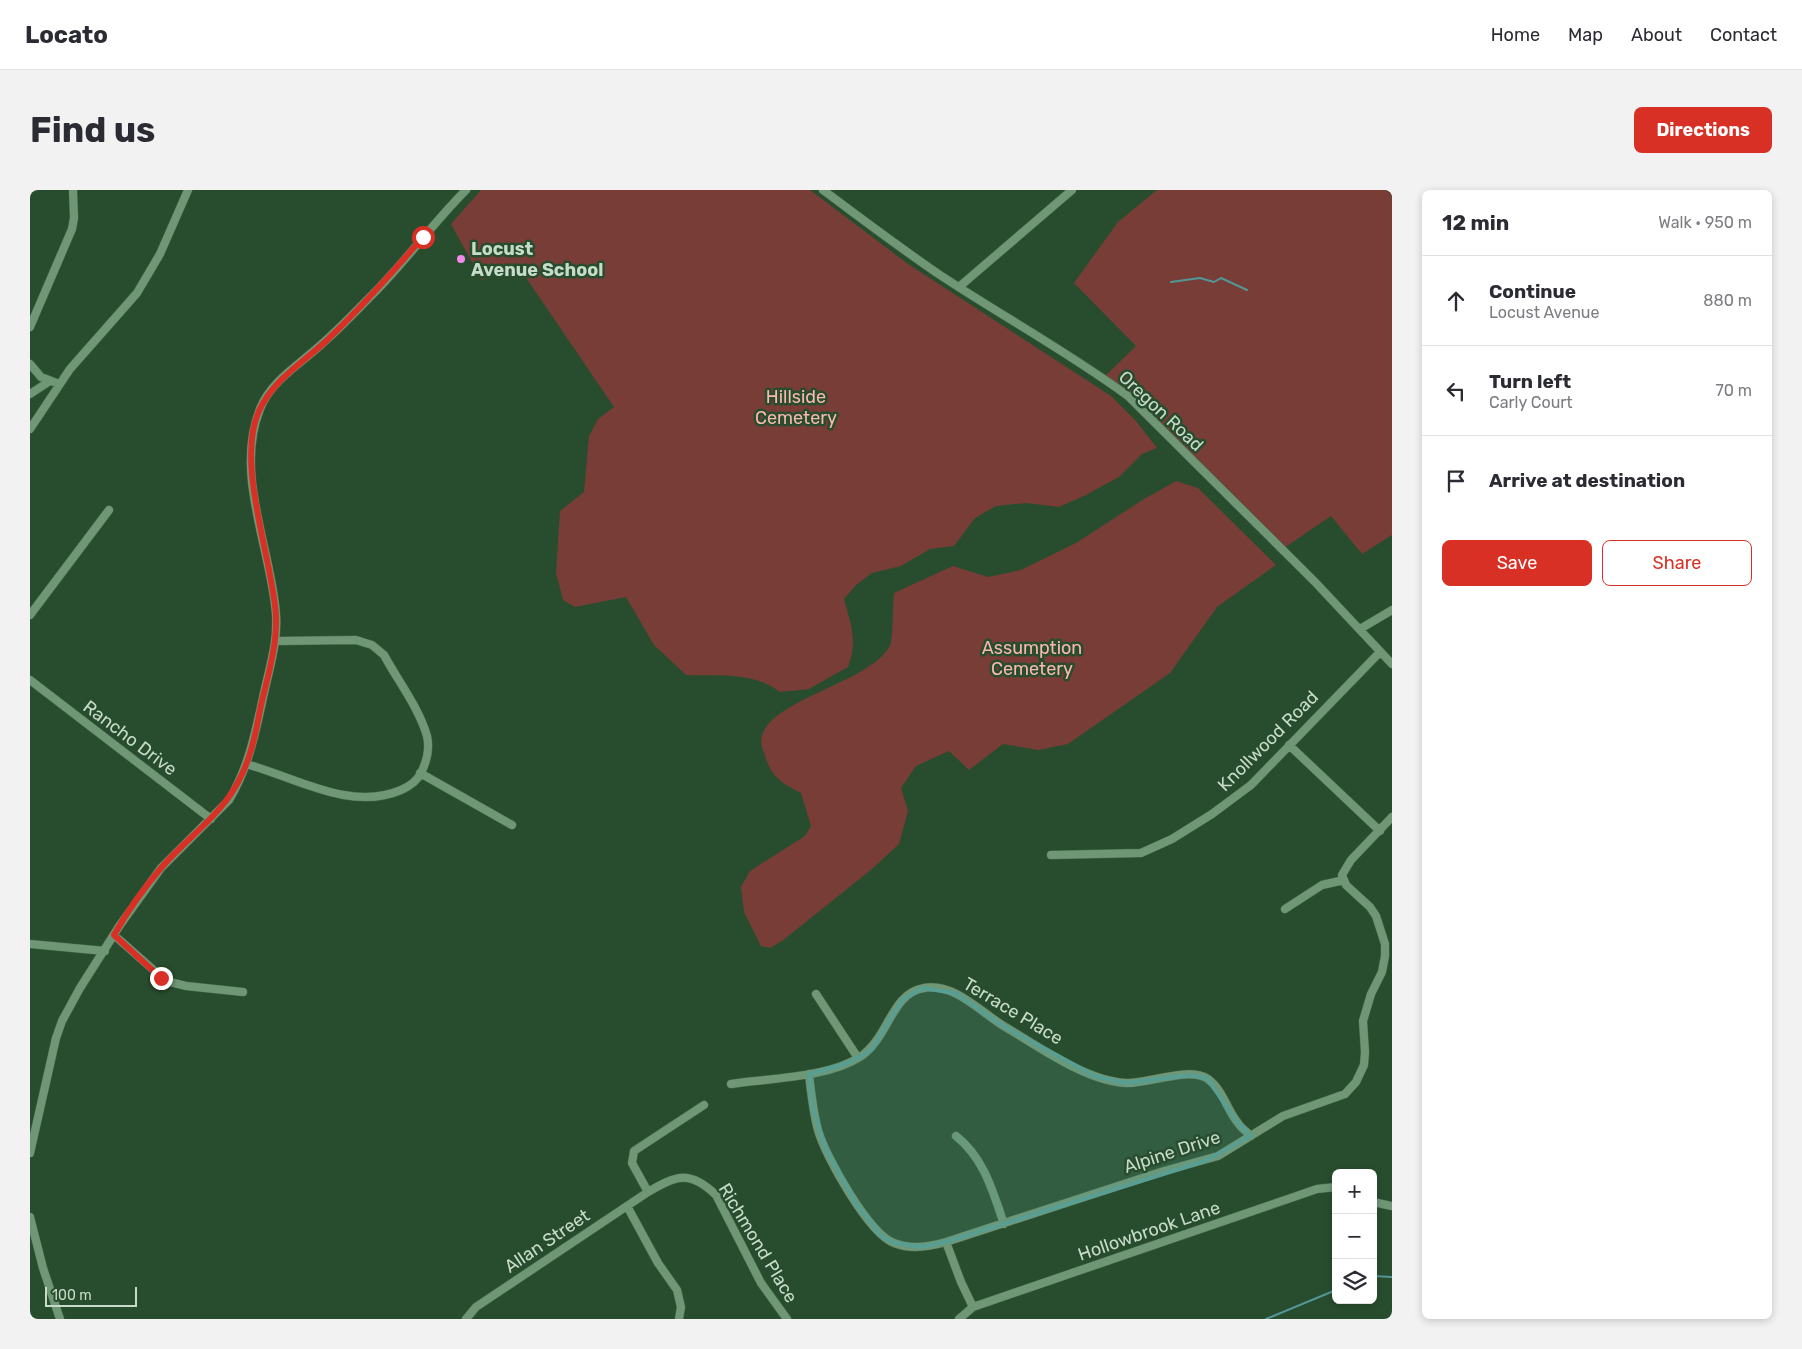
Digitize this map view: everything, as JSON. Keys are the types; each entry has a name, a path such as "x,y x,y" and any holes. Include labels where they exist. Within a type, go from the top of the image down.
{"street":[{"path":"30,326 72,229 74,218 73,190"},
{"path":"30,429 59,384 137,293 160,254 188,190"},
{"path":"30,1153 62,1021 80,988 161,868 229,800 246,764 276,641 276,614 256,501 252,462 254,424 260,407 281,378 325,341 374,293 437,220 466,190"},
{"name":"Oregon Road","path":"823,190 894,243 1098,374 1133,401 1360,629 1392,664"},
{"path":"959,286 1072,190"},
{"path":"30,364 41,378 59,384"},
{"path":"30,394 50,381"},
{"path":"30,615 108,510"},
{"path":"1360,629 1392,610"},
{"path":"246,764 326,792 379,798 404,789 420,773 427,759 427,738 423,725 394,672 378,648 356,640 276,641"},
{"name":"Knollwood Road","path":"1051,855 1141,853 1172,839 1228,803 1251,785 1380,652"},
{"name":"Rancho Drive","path":"30,680 211,819"},
{"path":"1289,745 1380,831"},
{"path":"420,773 512,825"},
{"path":"1285,909 1322,885 1344,880 1343,872 1392,818"},
{"name":"Alpine Drive","path":"809,1074 812,1106 818,1132 856,1204 873,1227 888,1240 906,1246 922,1247 946,1242 1164,1171 1205,1161 1228,1151 1282,1116 1345,1094 1360,1074 1366,1052 1363,1021 1371,994 1382,972 1384,944 1376,916 1344,880"},
{"path":"114,935 166,981 186,986 243,992"},
{"path":"30,944 105,951"},
{"name":"Terrace Place","path":"731,1084 809,1074 834,1068 858,1058 871,1050 906,995 922,988 943,988 955,993 1005,1027 1078,1069 1095,1076 1126,1083 1189,1075 1207,1078 1219,1091 1238,1123 1252,1136"},
{"path":"816,994 858,1058"},
{"path":"648,1192 632,1163 634,1151 704,1105"},
{"path":"956,1136 966,1144 979,1161 991,1186 1004,1224"},
{"name":"Richmond Place","path":"648,1192 678,1177 688,1177 705,1184 716,1195 725,1209 761,1283 787,1319"},
{"name":"Hollowbrook Lane","path":"973,1307 1317,1189 1332,1187"},
{"name":"Allan Street","path":"466,1319 476,1307 648,1192"},
{"path":"1377,1203 1392,1206"},
{"path":"627,1206 658,1263 677,1290 681,1307 679,1319"},
{"path":"30,1217 43,1268 60,1319"},
{"path":"946,1242 973,1307 959,1319"}],"highlighted area":[{"path":"922,988 955,993 1005,1027 1095,1076 1126,1083 1189,1075 1207,1078 1238,1123 1251,1136 1205,1161 946,1242 922,1247 893,1243 881,1236 856,1204 825,1148 812,1106 809,1074 848,1063 871,1050 902,1000"}],"green space":[{"name":"Hillside Cemetery","path":"481,190 810,190 908,264 1111,396 1136,421 1157,448 1142,454 1119,477 1059,507 1026,503 996,506 975,518 954,546 930,549 901,566 872,573 856,585 844,599 853,641 853,649 848,667 809,689 780,692 770,685 747,678 723,675 686,675 654,645 626,597 575,607 563,600 556,573 560,511 584,492 589,436 598,419 614,407 516,263 482,280 451,224"},
{"path":"1157,190 1392,190 1392,535 1362,554 1331,516 1281,550 1105,376 1136,346 1074,283 1118,222"},
{"name":"Assumption Cemetery","path":"1176,481 1198,488 1276,565 1217,607 1170,673 1068,744 1038,750 1003,744 969,770 949,751 916,766 901,788 908,811 899,844 872,869 782,941 770,948 761,946 744,912 741,887 750,871 805,836 811,826 801,793 788,786 774,775 771,770 761,741 767,727 779,714 861,671 879,659 891,642 894,593 953,566 988,577 1021,570 1076,543 1144,499"}],"waterway":[{"path":"1171,282 1200,278 1214,282 1221,278 1247,290"},
{"path":"1377,1276 1392,1277"},
{"path":"1266,1319 1332,1292"}],"place":[{"name":"Locust Avenue School","path":"461,259"}],"route":[{"path":"161,978 114,935 161,868 229,800 237,786 250,752 276,641 276,614 253,482 252,438 254,424 260,407 281,378 325,341 374,293 423,237"}]}
